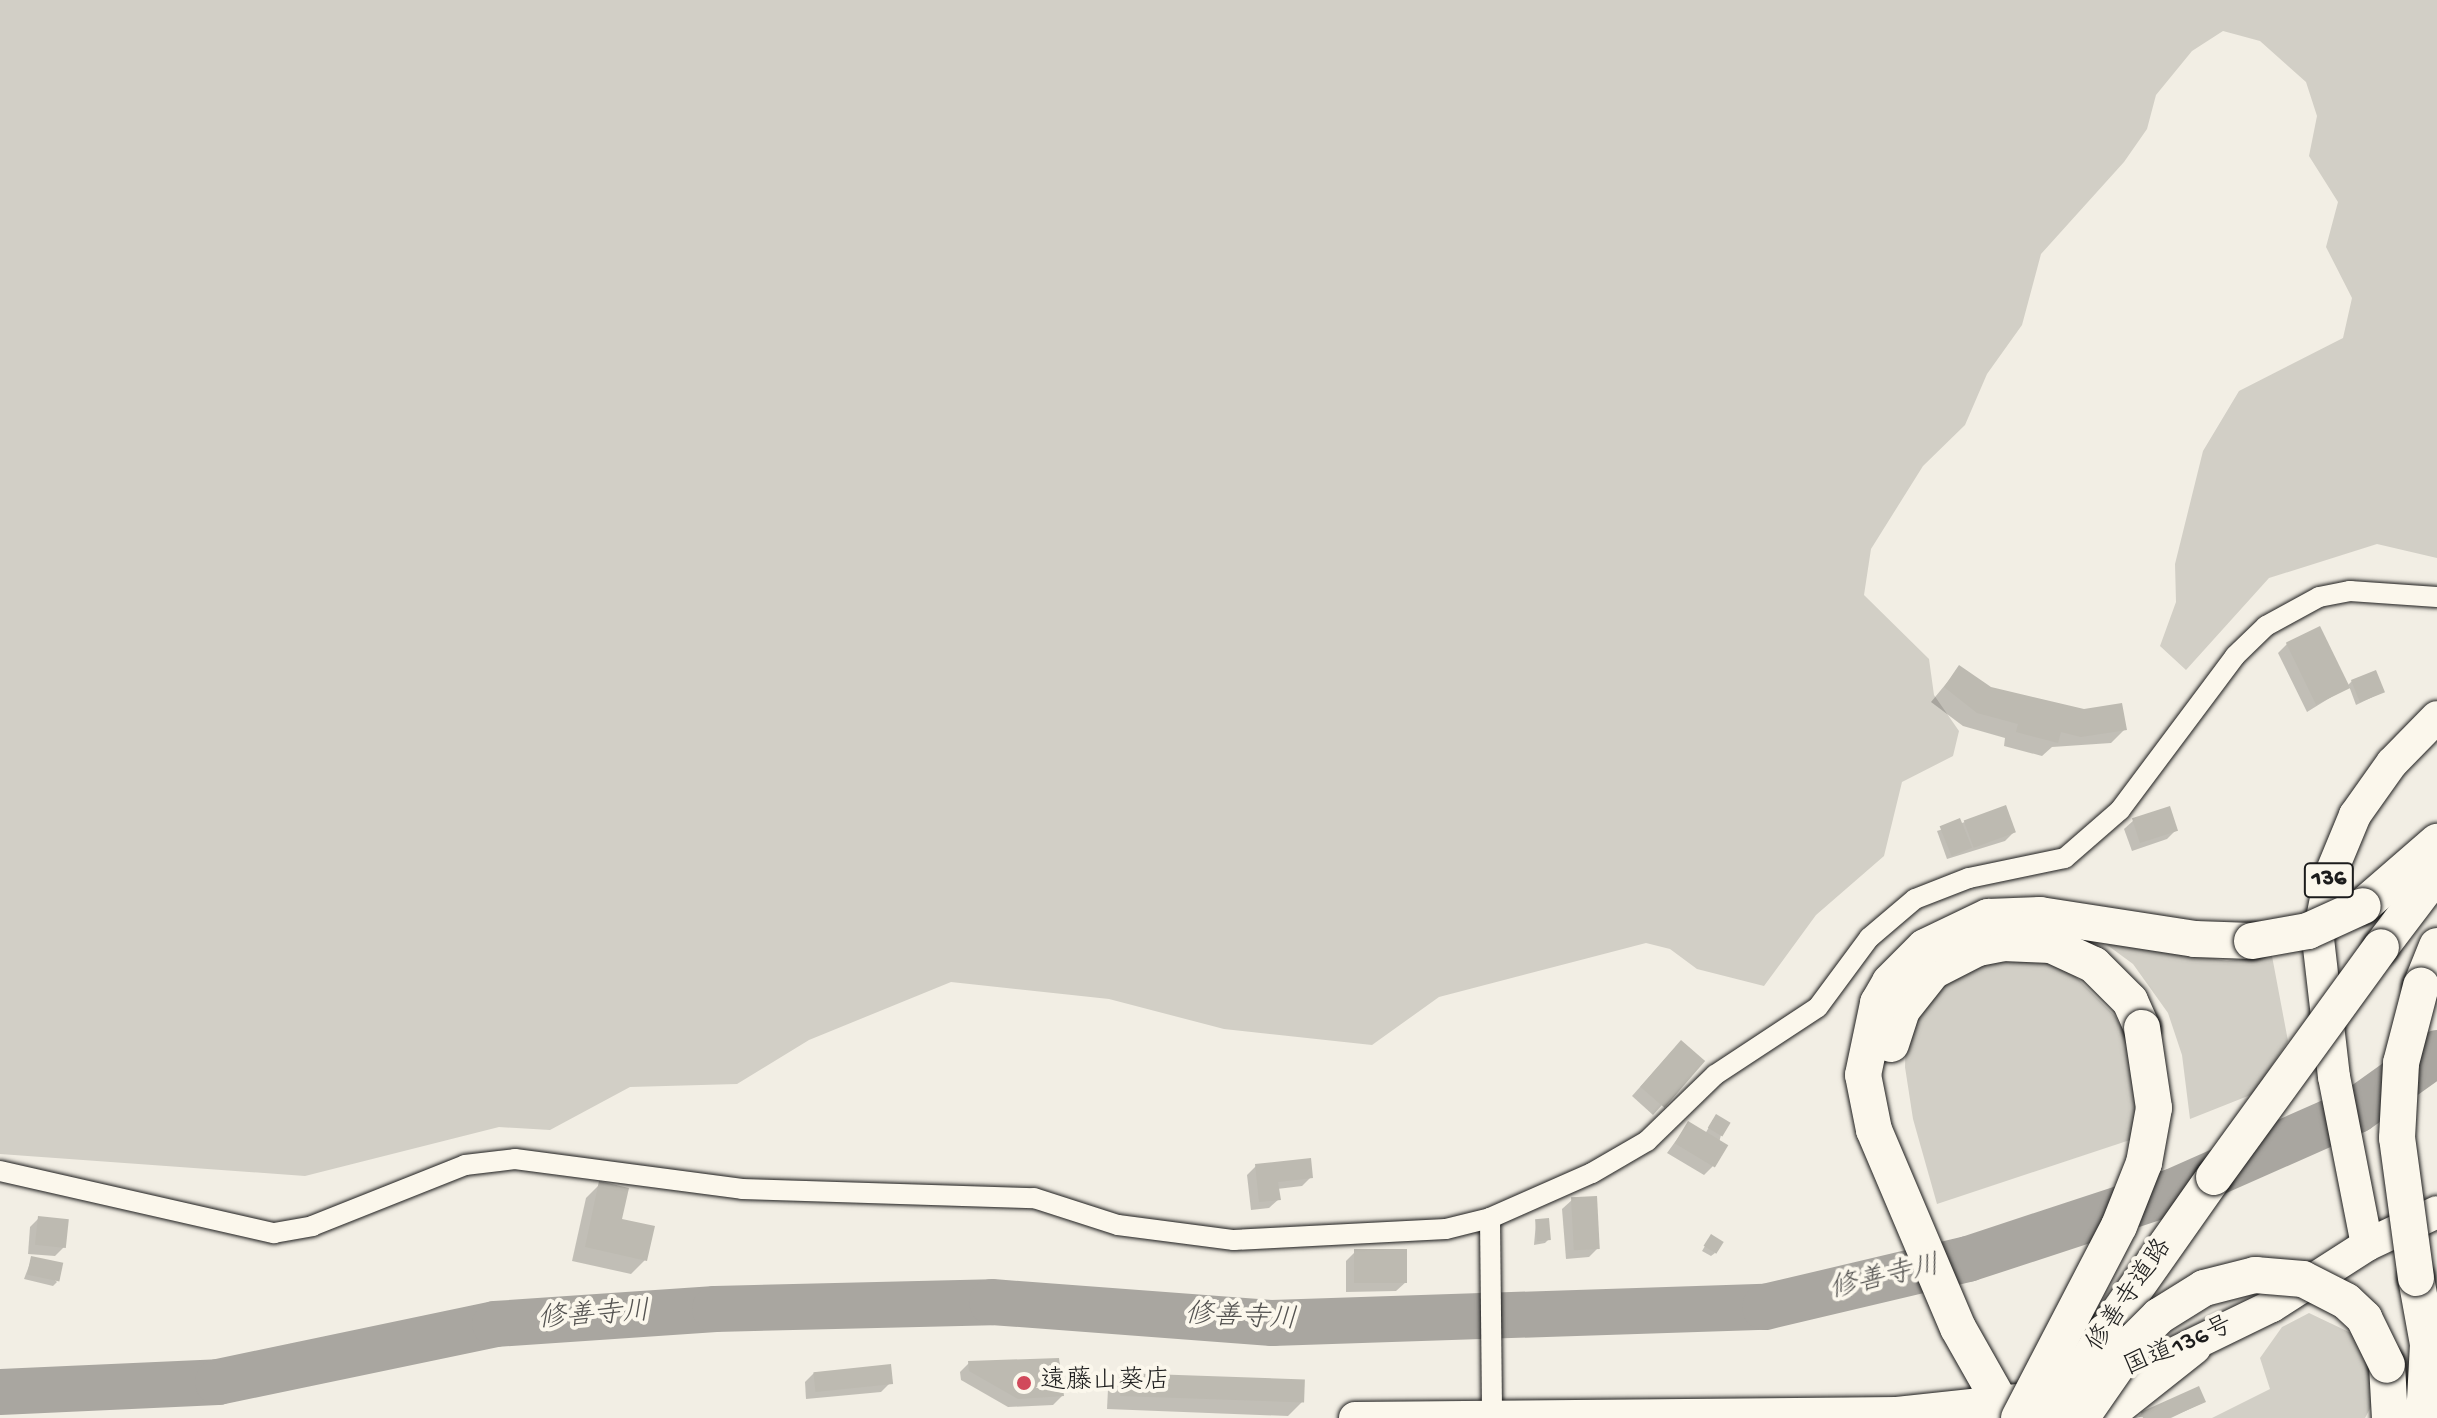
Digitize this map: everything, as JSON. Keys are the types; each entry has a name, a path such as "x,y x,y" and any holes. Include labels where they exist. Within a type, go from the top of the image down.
{"highway":[{"path":"2011,1415 1965,1325 1920,1222 1874,1130 1863,1075 1878,1003 1890,982 1925,947 1965,924 2013,915 2195,939 2252,941 2308,931 2363,906 2437,842"},
{"name":"修善寺道路","path":"2054,1418 2105,1332 2214,1177 2437,873"},
{"path":"1920,1222 1896,1136 1888,1084 1888,1058 1902,1010 1933,971 1978,948 2027,942 2072,952 2114,981 2142,1028 2154,1108 2144,1163 2119,1226 2011,1415"},
{"path":"2424,1418 2428,1344 2397,1138 2401,1063 2421,986 2437,946"},
{"path":"2081,1418 2159,1316 2204,1288 2255,1275 2303,1279 2346,1301 2364,1318 2387,1365 2390,1418"},
{"path":"2103,1418 2193,1347"}],"main road":[{"name":"136","path":"2367,1245 2334,1077 2317,965 2331,873 2372,788 2437,717"},
{"name":"国道136号","path":"1355,1418 1492,1403 1590,1416 2011,1415 2193,1347 2272,1306 2367,1245 2437,1212"}],"street":[{"path":"0,1171 274,1233 312,1226 465,1165 515,1159 742,1189 1034,1198 1118,1225 1234,1240 1402,1235 1490,1218 1592,1173 1647,1141 1715,1075 1818,1007 1869,938 1915,899 1969,878 2050,864 2088,841 2120,810 2235,656 2266,626 2319,597 2350,591 2437,597"},
{"path":"1490,1218 1488,1269 1492,1403"}],"shaded area":[{"path":"0,0 2437,0 2437,558 2377,544 2269,578 2186,670 2160,646 2176,602 2175,564 2203,451 2239,391 2343,338 2352,298 2326,247 2338,202 2309,156 2317,116 2306,82 2260,41 2223,31 2192,51 2156,95 2147,129 2124,162 2041,254 2022,325 1987,374 1965,425 1923,466 1871,549 1864,595 1929,659 1934,695 1959,731 1953,756 1902,782 1884,856 1816,915 1764,986 1697,969 1670,949 1646,943 1439,997 1372,1045 1224,1029 1109,999 951,982 809,1040 737,1084 630,1087 550,1130 499,1127 305,1176 0,1154"},
{"path":"2099,939 2227,961 2272,956 2288,1041 2253,1094 2190,1119 2182,1055 2168,1013 2133,964"},
{"path":"2009,957 2045,960 2070,971 2115,1016 2133,1048 2142,1093 2133,1139 1937,1204 1913,1119 1905,1067 1906,1035 1944,977"},
{"path":"2309,1313 2351,1333 2371,1359 2373,1403 2365,1418 2212,1418 2270,1389 2260,1358 2282,1327"}],"building":[{"path":"2320,626 2350,688 2316,705 2286,643"},
{"path":"1959,665 1991,687 2084,709 2122,703 2127,730 2081,737 2061,732 2058,743 2016,732 2018,724 1977,713 1944,687"},
{"path":"2376,670 2385,692 2360,702 2351,680"},
{"path":"2006,805 2016,832 1974,848 1964,820"},
{"path":"2170,806 2178,831 2140,843 2132,818"},
{"path":"1960,818 1972,848 1952,856 1940,826"},
{"path":"1681,1040 1705,1061 1664,1108 1640,1087"},
{"path":"1716,1114 1731,1123 1722,1136 1708,1128"},
{"path":"1688,1121 1728,1145 1715,1167 1675,1143"},
{"path":"1311,1158 1313,1178 1278,1182 1281,1200 1259,1202 1255,1164"},
{"path":"599,1181 629,1188 622,1219 655,1226 647,1261 585,1247"},
{"path":"1597,1196 1600,1249 1574,1250 1571,1197"},
{"path":"38,1216 69,1219 66,1248 35,1245"},
{"path":"1549,1218 1551,1240 1537,1241 1535,1219"},
{"path":"1711,1234 1724,1242 1716,1254 1704,1246"},
{"path":"1354,1249 1407,1249 1407,1283 1354,1283"},
{"path":"31,1256 63,1263 59,1281 27,1275"},
{"path":"1059,1358 1064,1396 1018,1399 969,1371 968,1361"},
{"path":"891,1364 893,1384 816,1392 813,1372"},
{"path":"1121,1373 1305,1379 1304,1402 1120,1396"},
{"path":"2199,1386 2206,1402 2169,1418 2143,1418 2141,1412"}],"waterway":[{"name":"修善寺川","path":"0,1392 218,1382 495,1324 715,1309 992,1302 1272,1323 1765,1307 1968,1259 2172,1192 2357,1110 2437,1053"}],"place":[{"name":"遠藤山葵店","path":"1024,1383"}]}
